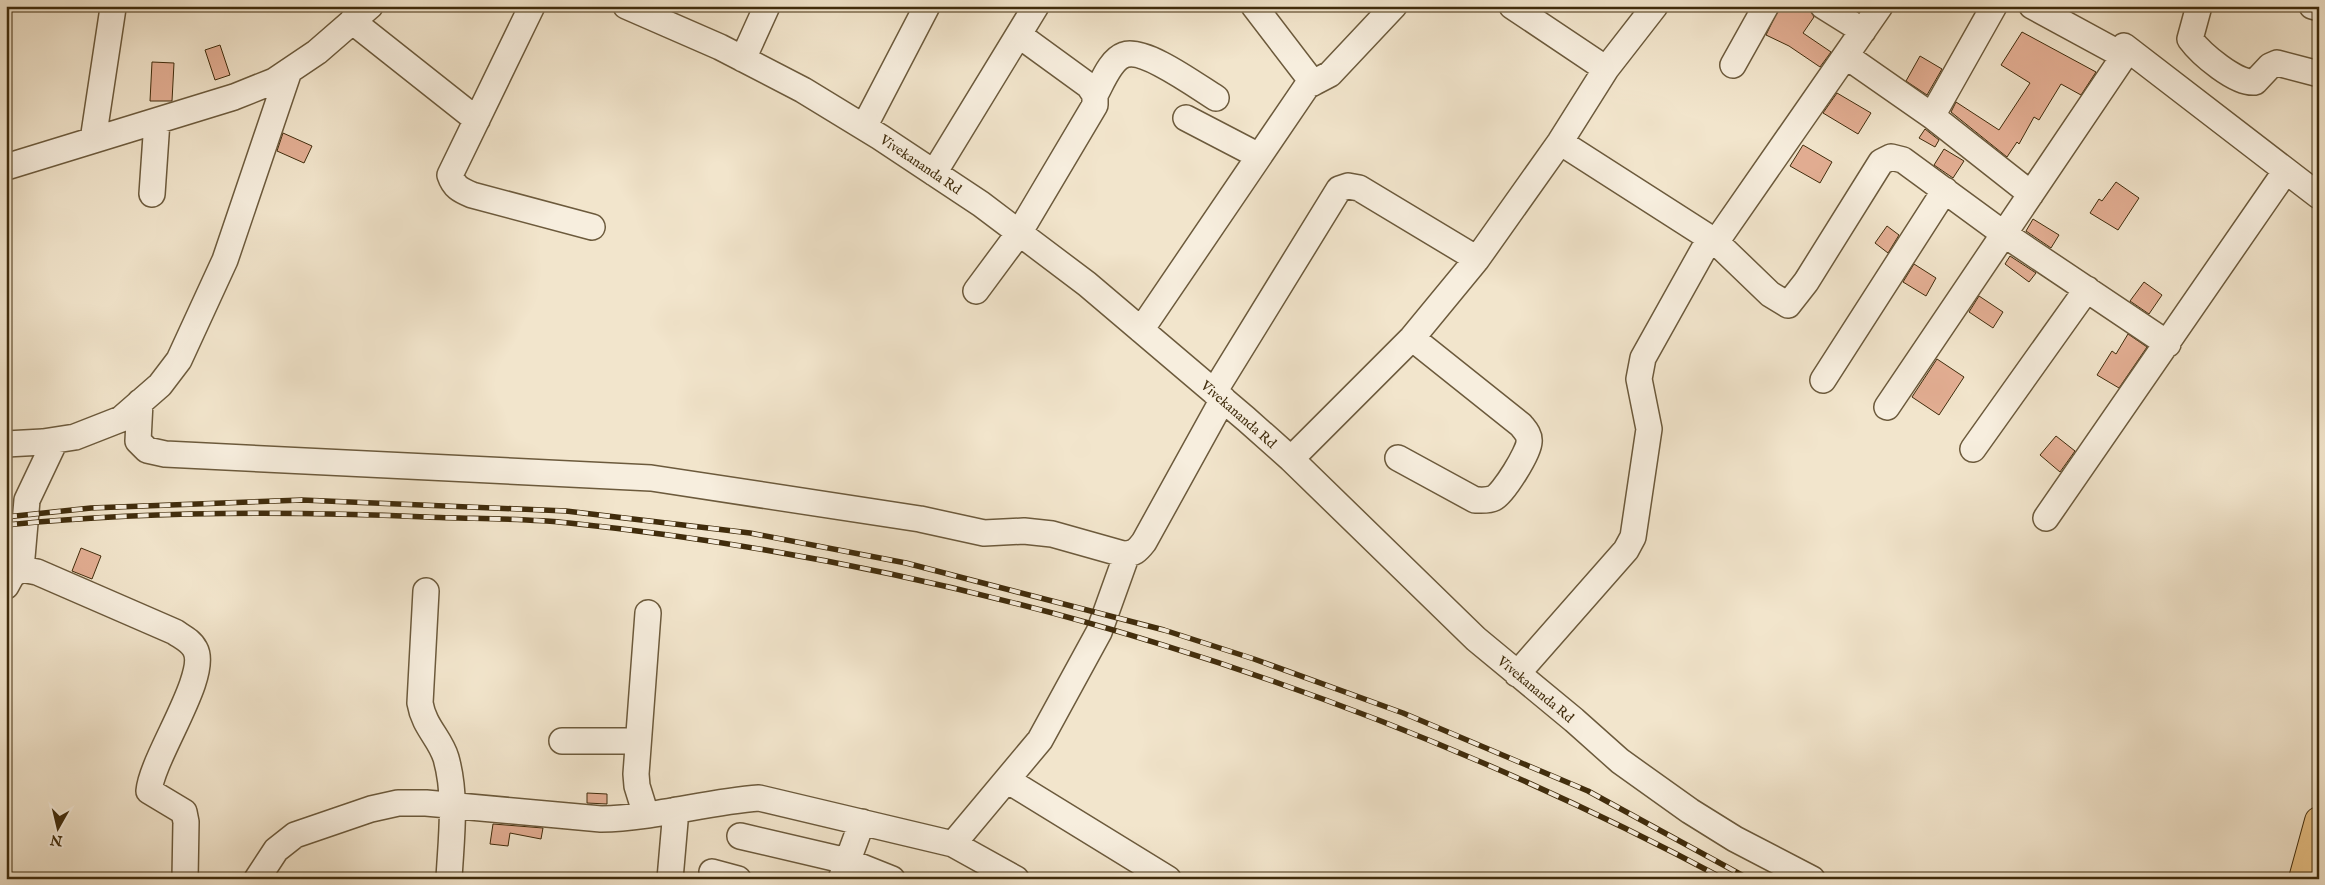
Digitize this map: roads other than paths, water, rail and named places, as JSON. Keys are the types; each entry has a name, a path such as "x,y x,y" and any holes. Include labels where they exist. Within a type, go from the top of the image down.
{"main road":[{"path":"2303,879 2319,822"}],"street":[{"path":"532,6 450,175 453,184 460,190 472,195 592,227"},
{"name":"Vivekananda Rd","path":"626,6 744,59 803,90 934,173 1019,233 1087,284 1291,459 1455,619 1517,674 1651,785 1735,839 1812,879"},
{"path":"744,59 767,6"},
{"path":"864,127 926,6"},
{"path":"934,173 1036,6"},
{"path":"1254,6 1313,83"},
{"path":"1141,330 1308,86 1330,74 1394,6"},
{"path":"1512,6 1606,69"},
{"path":"1291,459 1412,338 1477,259 1560,142 1606,69 1654,6"},
{"path":"1732,65 1766,6"},
{"path":"1822,6 1863,31"},
{"path":"1517,674 1626,550 1633,537 1649,429 1639,379 1639,369 1643,358 1713,240 1880,6"},
{"path":"1932,116 1994,6"},
{"path":"2032,6 2124,56"},
{"path":"2199,6 2190,39 2204,54 2247,83 2255,82 2270,66 2277,63 2319,74"},
{"path":"2312,6 2319,8"},
{"path":"93,140 113,8"},
{"path":"6,166 234,97 274,81 317,52 361,14 477,120"},
{"path":"1019,35 1089,86 1095,95"},
{"path":"1887,407 2124,56 2124,46 2285,172 2319,196"},
{"path":"976,291 1019,233 1089,116 1095,105 1095,95 1112,65 1123,55 1136,53 1148,58 1216,98"},
{"path":"1846,56 1932,116 2031,194"},
{"path":"6,444 55,440 94,431 120,419 160,385 179,360 225,260 290,71"},
{"path":"1186,118 1259,156"},
{"path":"152,194 157,121"},
{"path":"1560,142 1713,240 1770,294 1788,305 1806,282 1881,162 1891,157 1903,160 2004,234 2168,344"},
{"path":"2046,518 2285,172"},
{"path":"140,402 138,441 148,450 165,454 651,478 920,519 984,533 1024,531 1052,534 1127,554 1137,550 1144,542 1218,396 1339,189 1348,186 1359,188 1477,259"},
{"path":"1824,380 1945,190"},
{"path":"1974,449 2087,289"},
{"path":"1398,458 1475,500 1485,501 1495,498 1503,490 1527,452 1530,442 1527,432 1521,425 1412,338"},
{"path":"55,440 27,500 14,577 37,572 175,632 187,640 196,650 198,661 195,680 150,780 149,791 156,797 184,812 186,822 184,879"},
{"path":"954,844 1040,740 1100,632 1127,554"},
{"path":"426,591 420,703 422,717 446,757 453,805 449,879"},
{"path":"646,815 637,786 638,741 648,612"},
{"path":"562,742 638,741"},
{"path":"1007,780 1168,879"},
{"path":"257,879 276,850 295,835 371,809 398,803 453,805 601,819 646,815 734,800 759,798 954,844 1016,879"},
{"path":"670,879 676,810"},
{"path":"844,870 862,822"},
{"path":"740,836 844,870 892,879"},
{"path":"712,872 738,879"}],"railway":[{"path":"6,517 91,508 302,500 566,511 750,533 906,563 1164,630 1254,659 1403,713 1588,791 1749,879"},
{"path":"6,525 111,517 268,513 533,520 719,543 869,569 1017,604 1163,645 1308,693 1449,749 1588,811 1724,879"}]}
